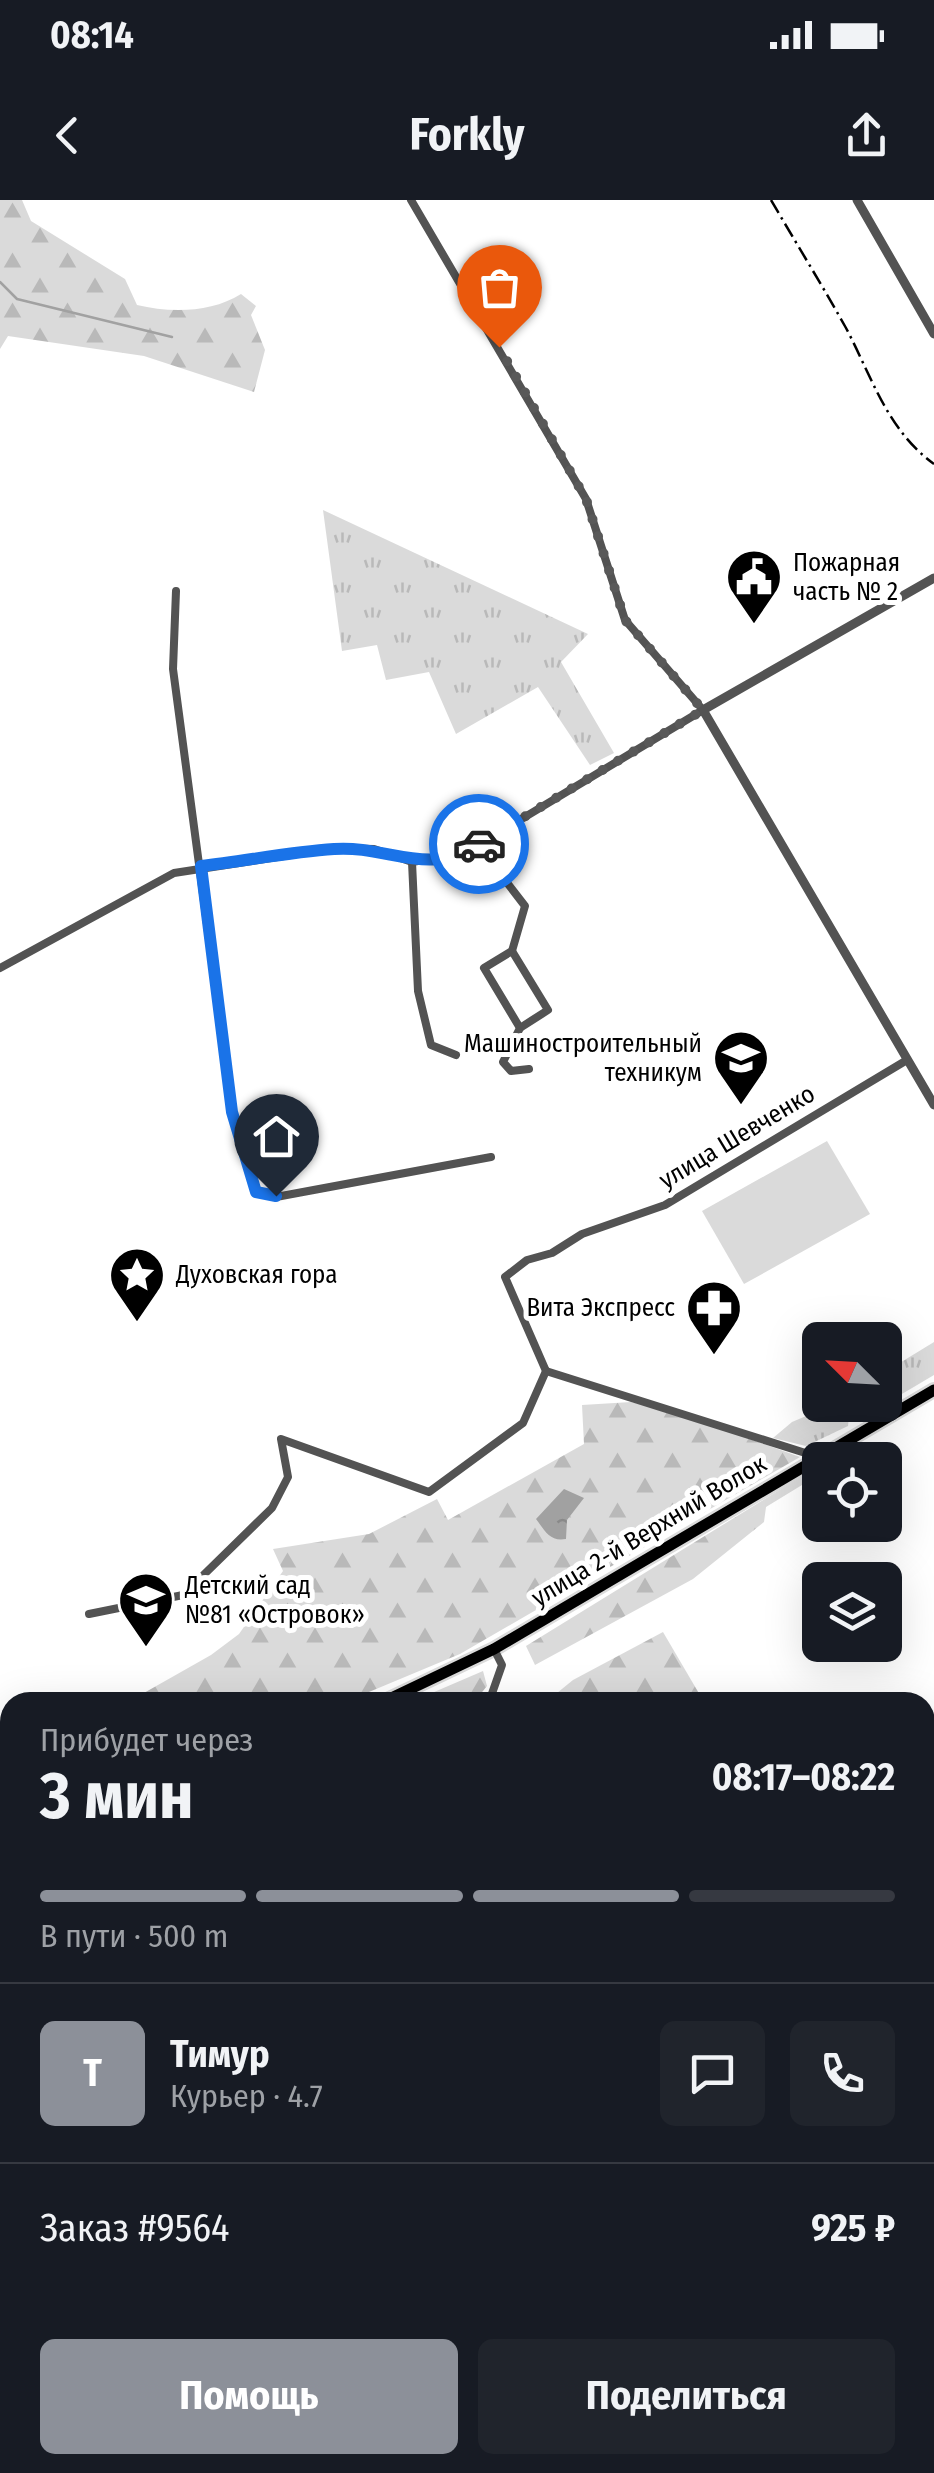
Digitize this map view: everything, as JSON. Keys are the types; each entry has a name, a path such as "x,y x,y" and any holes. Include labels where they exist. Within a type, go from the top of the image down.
{"main road":[{"name":"улица 2-й Верхний Волок","path":"844,1442 934,1390"},
{"name":"улица 2-й Верхний Волок","path":"405,1692 494,1650 802,1467"}],"street":[{"path":"411,200 586,499 625,620 703,710 934,1105"},
{"path":"857,200 934,334"},
{"path":"0,968 153,884 201,866 336,848 374,849 412,862 465,853 934,578"},
{"path":"176,591 173,668 232,1112 256,1192 276,1196 490,1157"},
{"path":"478,845 525,906 512,951 484,968 520,1028"},
{"path":"412,862 418,991 431,1045 456,1054"},
{"path":"512,951 548,1010 520,1028 503,1062 511,1071 529,1069"},
{"name":"улица Шевченко","path":"546,1371 505,1277 528,1260 552,1253 617,1218 665,1205 907,1060"},
{"path":"89,1614 183,1595 272,1508 288,1477 281,1439 429,1492 523,1423 546,1371 802,1452"},
{"path":"493,1692 502,1665 494,1650"}],"green space":[{"path":"0,200 22,200 31,221 125,279 137,305 190,310 217,305 241,294 256,306 251,315 265,350 254,392 144,356 8,336 0,349"},
{"path":"323,510 588,634 561,662 614,753 590,765 538,687 456,734 429,672 386,680 377,645 342,651"},
{"path":"827,1141 870,1214 744,1284 702,1211"},
{"path":"934,1342 934,1375 902,1394 902,1362"},
{"path":"631,1402 682,1414 800,1457 460,1654 369,1692 146,1692 211,1655 239,1634 283,1571 273,1549 369,1534 437,1499 448,1520 584,1444 582,1405"},
{"path":"802,1418 802,1422 848,1422 848,1426 802,1445 773,1438"},
{"path":"802,1476 802,1485 766,1507 764,1522 693,1579 535,1665 526,1646"},
{"path":"663,1632 698,1692 558,1692 573,1680"},
{"path":"483,1671 487,1686 482,1692 434,1692"}],"water":[{"path":"564,1489 584,1498 567,1520 566,1539 556,1539 536,1519"}],"waterway":[{"path":"0,282 17,299 172,337"}],"railway":[{"path":"771,200 846,328 892,419 934,464"}],"way so far":[{"path":"479,844 703,710 625,620 586,499 499,347"}],"place":[{"name":"Пожарная часть № 2","path":"754,626"},
{"name":"Машиностроительный техникум","path":"741,1107"},
{"name":"Духовская гора","path":"137,1324"},
{"name":"Вита Экспресс","path":"714,1357"},
{"name":"Детский сад №81 «Островок»","path":"146,1649"}],"route":[{"path":"276,1196 256,1192 232,1112 201,866 336,848 374,849 412,862 465,853 479,844"}]}
